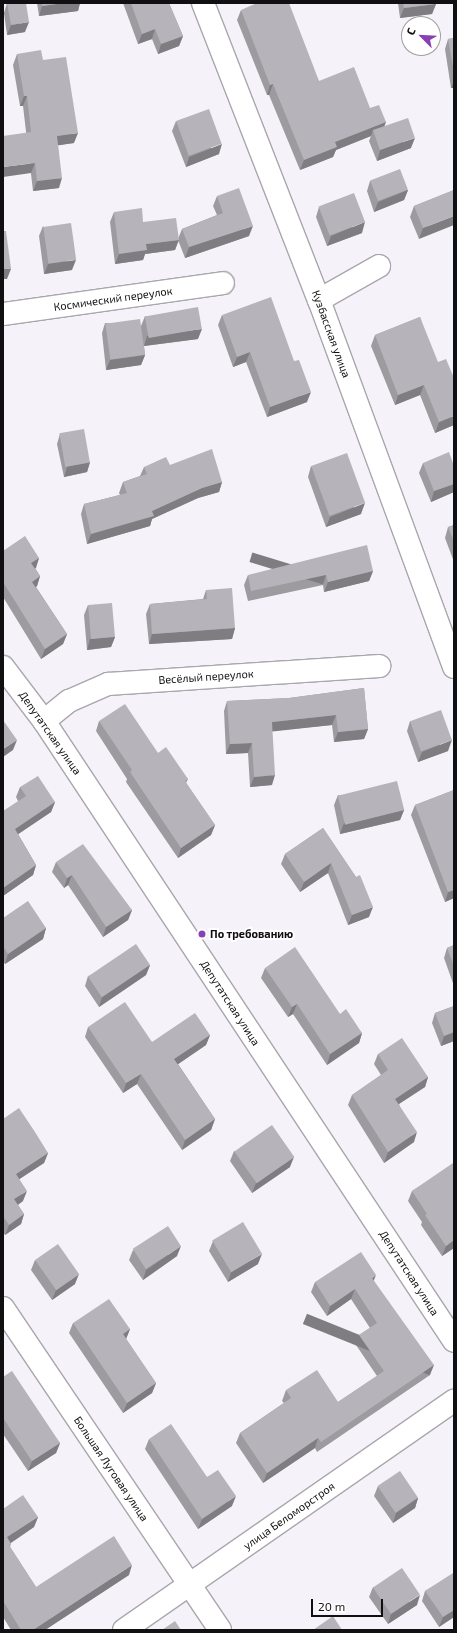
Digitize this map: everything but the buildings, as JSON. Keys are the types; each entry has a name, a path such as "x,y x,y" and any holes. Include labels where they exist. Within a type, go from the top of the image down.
{"street":[{"name":"Кузбасская улица","path":"203,3 319,300 453,663"},
{"path":"319,300 379,266"},
{"name":"Космический переулок","path":"3,314 223,283"},
{"name":"Весёлый переулок","path":"44,721 69,701 108,684 379,666"},
{"name":"Депутатская улица","path":"3,667 44,721 454,1341"},
{"name":"Большая Луговая улица","path":"3,1308 220,1630"},
{"name":"улица Беломорстроя","path":"124,1630 454,1402"}],"place":[{"name":"По требованию","path":"202,934"}]}
